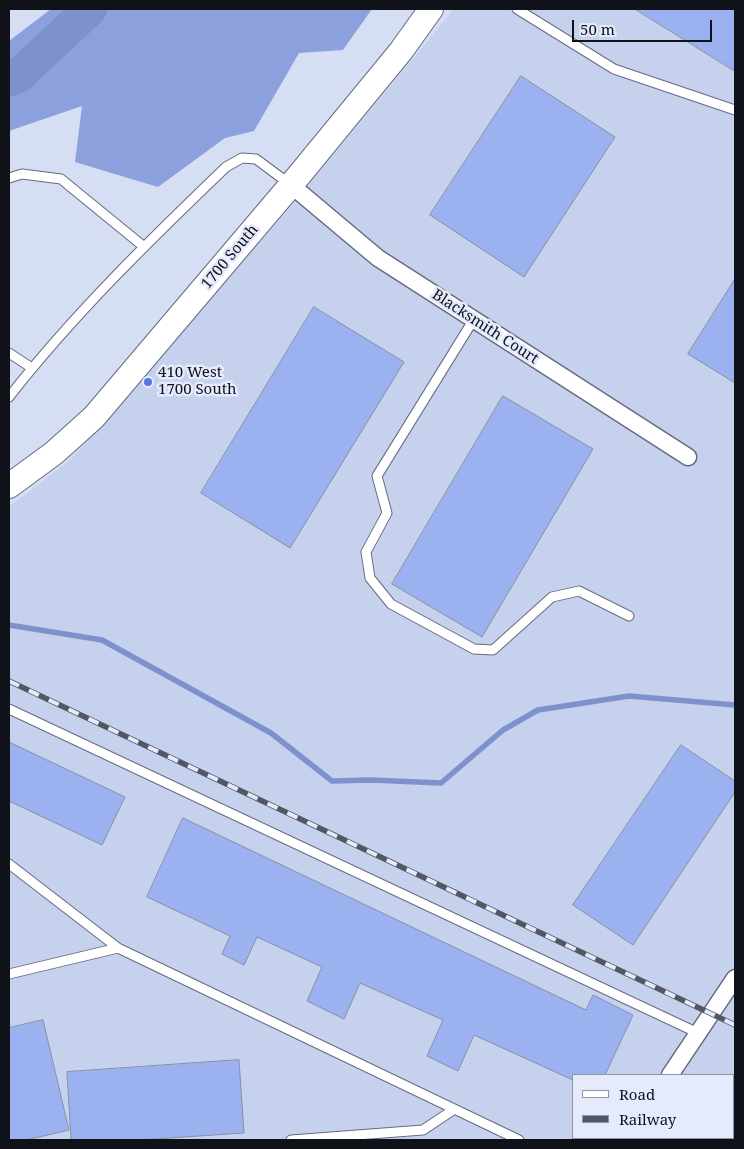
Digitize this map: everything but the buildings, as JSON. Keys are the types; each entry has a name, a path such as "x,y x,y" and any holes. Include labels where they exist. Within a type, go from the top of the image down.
{"street":[{"name":"1700 South","path":"9,486 54,453 94,417 291,185 400,51 431,9"},
{"name":"Blacksmith Court","path":"291,185 378,258 688,457"},
{"path":"671,1074 735,978"}],"lane":[{"path":"517,9 614,69 735,110"},
{"path":"9,397 32,368 143,246 226,167 242,158 256,159 291,185"},
{"path":"9,178 22,174 61,179 143,246"},
{"path":"474,319 377,476 387,513 366,552 370,578 391,604 474,649 492,650 552,597 579,591 629,616"},
{"path":"9,352 32,368"},
{"path":"9,709 698,1033"},
{"path":"9,864 118,948 453,1110 520,1140"},
{"path":"9,974 118,948"},
{"path":"417,1140 423,1130 453,1110"},
{"path":"291,1140 423,1130"}],"shaded area":[{"path":"51,9 372,9 343,50 299,53 254,131 225,138 158,187 75,162 82,106 9,131 9,41"},
{"path":"454,9 735,9 735,1140 9,1140 9,507 70,460 286,212"}],"waterway":[{"path":"9,80 18,76 90,9"},
{"path":"9,625 102,640 271,733 332,781 371,780 441,783 503,730 538,710 629,696 735,705"}],"railway":[{"path":"9,681 735,1025"}],"place":[{"name":"410 West 1700 South","path":"148,382"}]}
